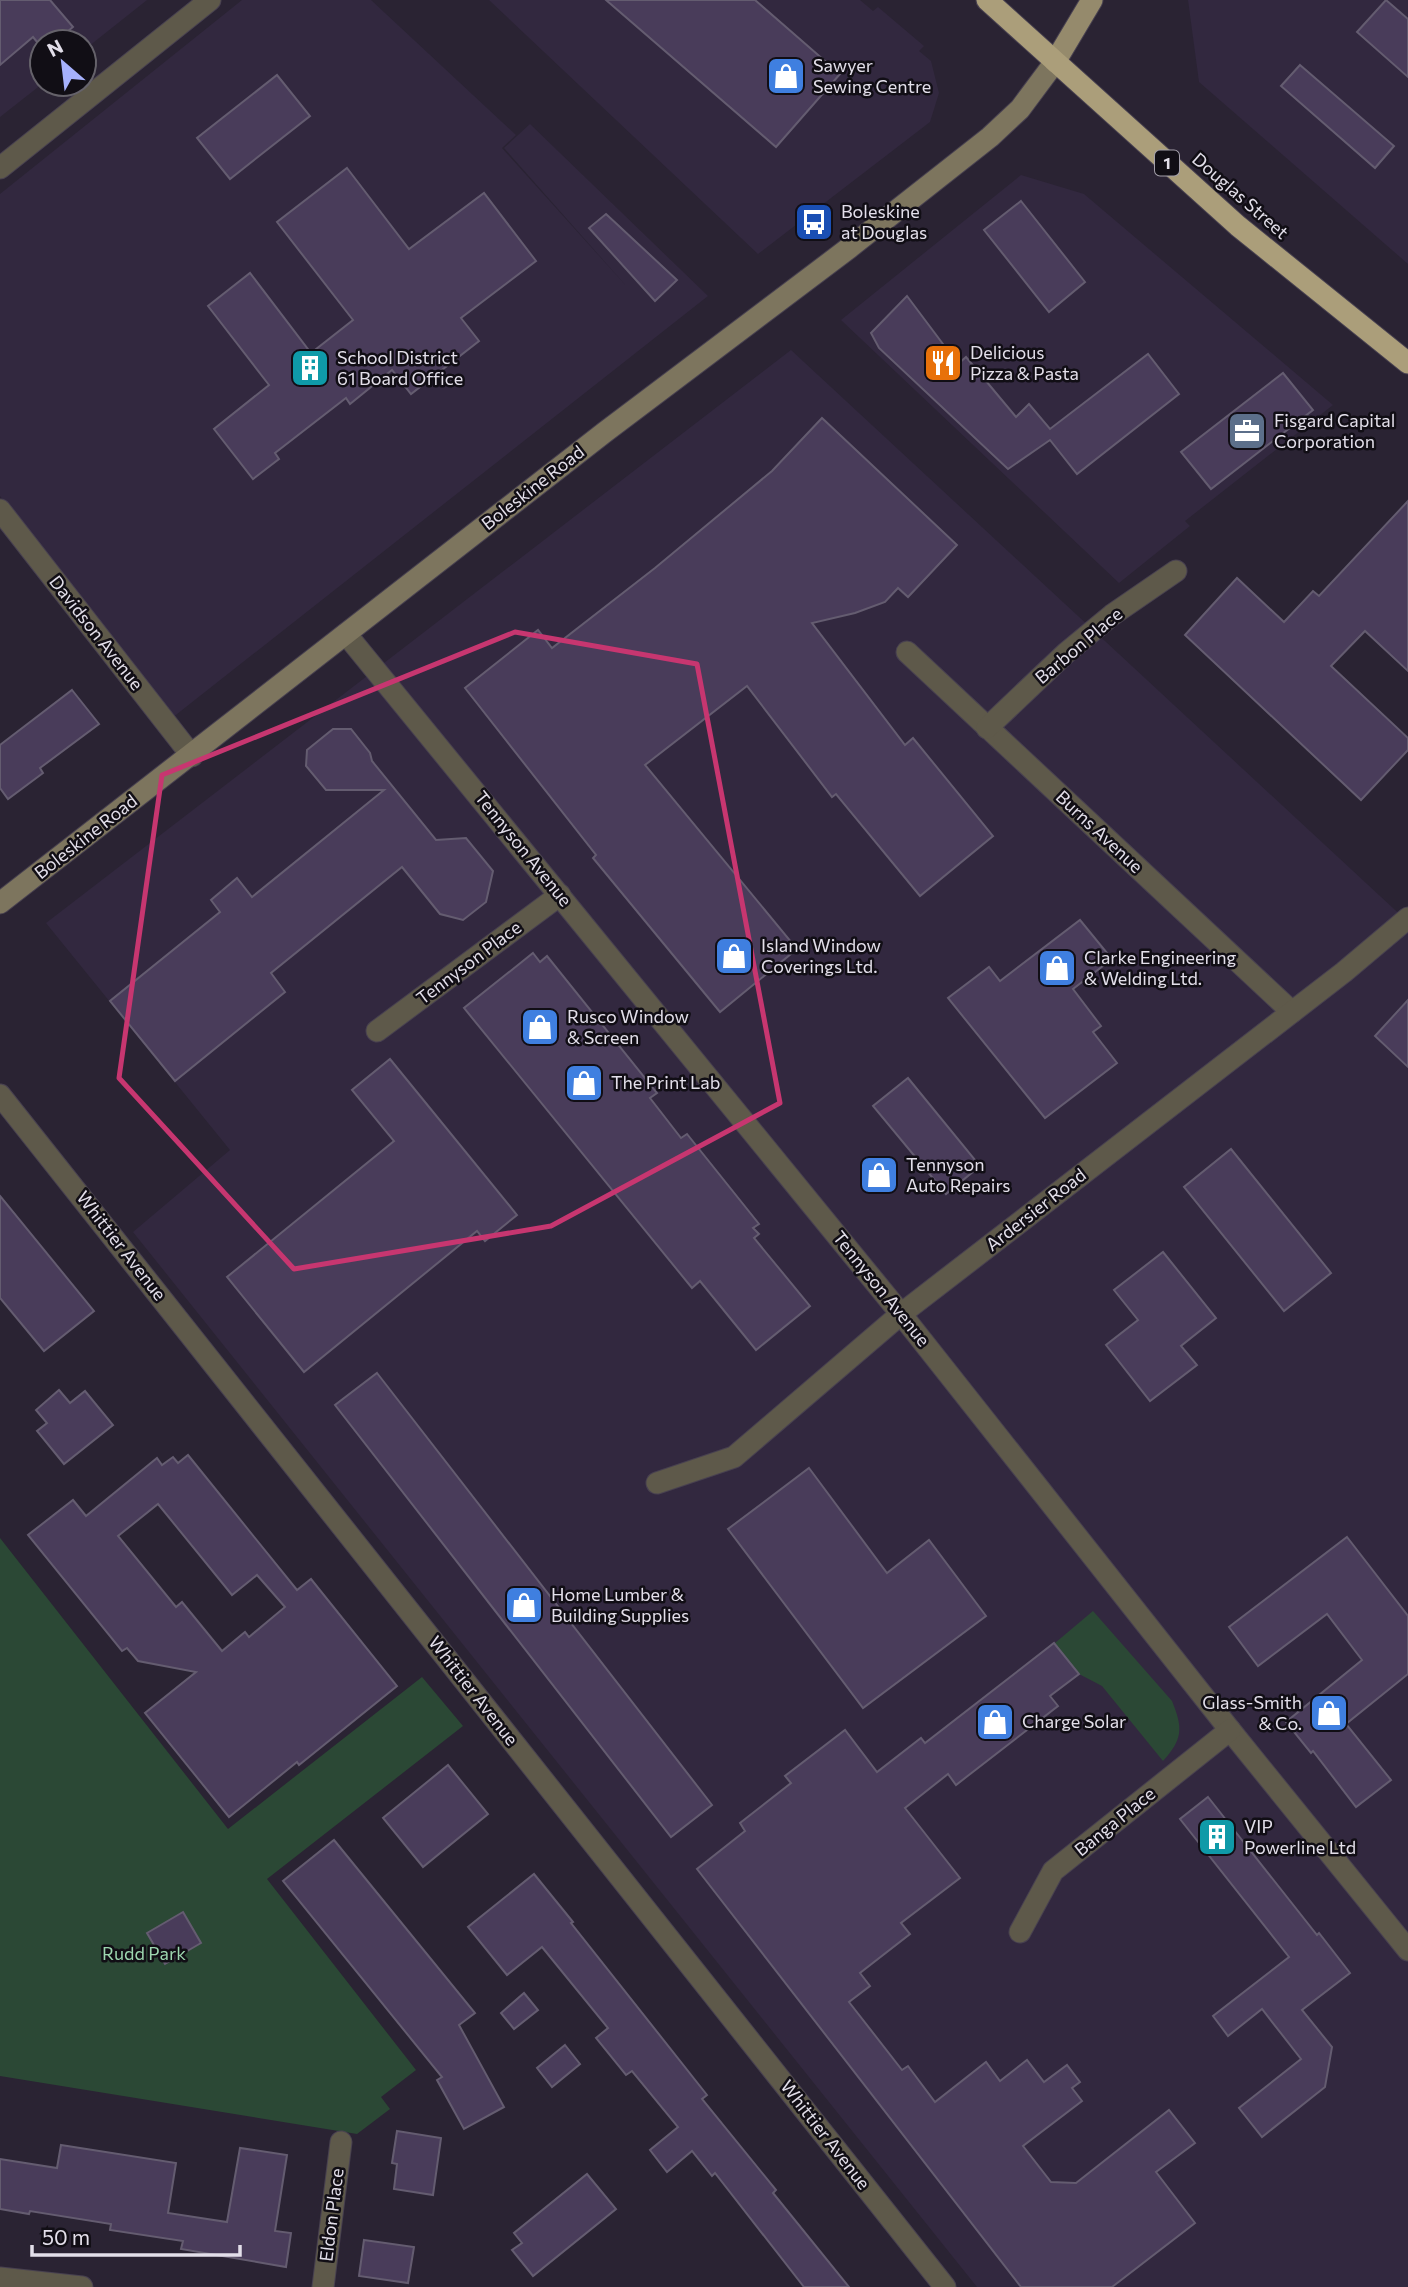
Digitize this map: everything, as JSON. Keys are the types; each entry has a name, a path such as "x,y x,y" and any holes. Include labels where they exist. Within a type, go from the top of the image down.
{"highway":[{"name":"Douglas Street","path":"987,0 1238,226 1408,363"}],"main road":[{"path":"1055,62 1092,0"},
{"name":"Boleskine Road","path":"0,903 605,432 849,248 996,132 1020,109 1055,62"}],"street":[{"path":"0,168 210,0"},
{"name":"Davidson Avenue","path":"0,510 192,756"},
{"name":"Barbon Place","path":"987,728 1066,653 1112,615 1177,571"},
{"name":"Tennyson Avenue","path":"346,634 901,1314 1408,1950"},
{"name":"Burns Avenue","path":"907,652 1292,1012"},
{"name":"Tennyson Place","path":"377,1031 560,895"},
{"name":"Ardersier Road","path":"657,1483 734,1457 901,1314 1408,919"},
{"name":"Whittier Avenue","path":"0,1095 946,2287"},
{"name":"Banga Place","path":"1020,1932 1053,1871 1230,1730"},
{"name":"Eldon Place","path":"323,2287 341,2142"},
{"path":"0,2278 82,2287"}],"highlighted area":[{"path":"515,632 697,664 780,1103 551,1226 294,1269 119,1078 162,775"}],"shaded area":[{"path":"0,0 147,0 98,39 98,28 28,28 28,95 0,117"},
{"path":"242,0 371,0 516,135 502,148 628,288 504,148 530,124 708,296 172,718 0,496 0,194"},
{"path":"489,0 860,0 873,11 878,7 924,46 919,51 931,61 939,93 930,122 758,254"},
{"path":"1188,0 1408,0 1408,264 1199,82"},
{"path":"1021,175 1084,194 1333,405 1185,521 1190,526 1119,583 841,320"},
{"path":"791,350 1408,922 1408,2287 977,2287 133,1232 230,1150 46,923"}],"green space":[{"name":"Rudd Park","path":"0,1538 228,1829 422,1677 463,1726 267,1879 416,2070 381,2097 390,2109 357,2134 0,2076"},
{"path":"1093,1611 1172,1701 1179,1733 1174,1746 1163,1761 1102,1686 1079,1674 1055,1643"}],"building":[{"path":"0,0 50,0 73,27 28,28 28,41 0,65"},
{"path":"606,0 755,0 840,74 776,147"},
{"path":"1386,0 1408,19 1408,77 1357,32"},
{"path":"1300,65 1394,146 1375,168 1281,86"},
{"path":"277,75 310,116 230,179 197,138"},
{"path":"347,168 409,249 484,193 536,261 461,318 479,341 411,394 392,370 350,404 346,398 275,453 279,459 253,479 214,429 269,385 208,306 250,273 311,353 353,320 277,222"},
{"path":"1021,201 1085,282 1049,312 984,230"},
{"path":"606,214 677,280 655,301 589,228"},
{"path":"907,296 958,364 966,357 1016,417 1029,404 1050,429 1148,354 1179,394 1077,474 1050,440 1008,469 879,348 871,333"},
{"name":"Fisgard Capital Corporation","path":"1283,373 1313,410 1211,489 1181,452"},
{"path":"822,418 957,545 908,597 898,588 885,602 855,613 812,623 905,745 913,738 993,836 920,896 836,794 832,797 747,686 645,765 797,949 720,1012 593,858 596,855 465,688 538,630 552,648 655,568 772,471"},
{"path":"1408,501 1408,671 1365,631 1331,666 1408,738 1408,750 1361,800 1185,635 1237,578 1284,622 1313,591 1319,596"},
{"path":"72,690 99,724 40,768 43,773 8,799 0,788 0,745"},
{"path":"333,729 351,729 370,753 372,761 436,840 466,838 493,871 486,902 463,920 440,914 402,867 271,973 285,992 175,1081 110,1001 220,912 211,900 237,878 252,897 384,790 326,790 306,766 307,750"},
{"path":"1080,920 1112,959 1073,989 1101,1026 1093,1032 1117,1063 1045,1118 948,998 989,967 1000,981"},
{"path":"533,953 540,962 547,956 657,1093 650,1098 681,1138 687,1134 759,1224 753,1228 759,1234 754,1238 810,1306 756,1350 700,1281 692,1288 464,1008"},
{"path":"1408,1000 1408,1067 1375,1036"},
{"path":"390,1059 517,1215 485,1241 477,1231 304,1372 227,1277 394,1141 352,1090"},
{"path":"908,1078 980,1166 946,1194 873,1106"},
{"path":"1231,1149 1331,1273 1284,1311 1184,1187"},
{"path":"0,1196 94,1311 44,1351 0,1298"},
{"path":"1163,1252 1216,1318 1181,1346 1197,1365 1150,1401 1106,1345 1138,1320 1114,1290"},
{"name":"Home Lumber & Building Supplies","path":"377,1373 712,1805 671,1837 335,1405"},
{"path":"59,1390 70,1403 85,1391 113,1425 64,1464 37,1431 47,1423 36,1410"},
{"path":"188,1455 297,1590 311,1579 397,1686 229,1817 145,1713 196,1672 138,1661 127,1648 122,1651 28,1535 73,1500 86,1516 157,1458 162,1465 173,1457 178,1463","holes":["158,1504 232,1595 257,1575 285,1607 249,1637 245,1632 222,1651 182,1602 176,1607 118,1536"]},
{"path":"809,1468 887,1573 929,1540 986,1616 863,1708 728,1529"},
{"path":"1347,1537 1408,1616 1408,1674 1346,1724 1391,1780 1356,1807 1313,1751 1311,1753 1286,1722 1362,1660 1327,1614 1258,1666 1229,1627"},
{"path":"1054,1643 1079,1674 1050,1696 1058,1706 956,1785 948,1774 905,1808 960,1878 901,1923 910,1934 860,1973 870,1986 849,2002 902,2070 908,2066 935,2102 986,2062 1000,2081 1027,2060 1044,2082 1067,2065 1080,2082 1072,2088 1082,2101 1023,2146 1051,2182 1076,2183 1169,2110 1195,2143 1156,2172 1195,2223 1112,2287 1021,2287 697,1869 745,1831 740,1823 791,1783 785,1776 845,1730 877,1772 921,1738 925,1743"},
{"path":"448,1765 488,1814 423,1867 383,1818"},
{"path":"1208,1797 1350,1973 1302,2010 1332,2047 1325,2087 1262,2137 1239,2108 1301,2059 1262,2009 1228,2036 1213,2016 1289,1957 1180,1819"},
{"path":"334,1840 475,2013 459,2025 504,2107 464,2129 437,2080 442,2077 283,1881"},
{"path":"534,1874 707,2095 702,2099 776,2190 773,2193 849,2287 804,2287 715,2173 712,2176 692,2151 667,2172 650,2150 678,2127 632,2071 626,2075 596,2038 608,2028 542,1947 507,1975 468,1927"},
{"path":"183,1912 201,1943 165,1964 147,1933"},
{"path":"524,1993 538,2010 514,2029 501,2013"},
{"path":"565,2045 580,2064 552,2087 537,2068"},
{"path":"397,2131 441,2138 433,2195 394,2189 397,2164 392,2163"},
{"path":"61,2145 176,2163 168,2213 227,2222 240,2148 287,2155 275,2231 291,2233 286,2267 181,2249 183,2241 110,2230 111,2224 0,2209 0,2159 57,2168"},
{"path":"587,2174 616,2209 533,2276 512,2250 522,2243 514,2233"},
{"path":"364,2240 414,2247 408,2283 359,2276"}],"place":[{"name":"Sawyer Sewing Centre","path":"786,76"},
{"name":"Boleskine at Douglas","path":"814,222"},
{"name":"Delicious Pizza & Pasta","path":"943,363"},
{"name":"School District 61 Board Office","path":"310,368"},
{"name":"Fisgard Capital Corporation","path":"1247,431"},
{"name":"Island Window Coverings Ltd.","path":"734,956"},
{"name":"Clarke Engineering & Welding Ltd.","path":"1057,968"},
{"name":"Rusco Window & Screen","path":"540,1027"},
{"name":"The Print Lab","path":"584,1083"},
{"name":"Tennyson Auto Repairs","path":"879,1175"},
{"name":"Home Lumber & Building Supplies","path":"524,1605"},
{"name":"Glass-Smith & Co.","path":"1329,1713"},
{"name":"Charge Solar","path":"995,1722"},
{"name":"VIP Powerline Ltd","path":"1217,1837"}]}
